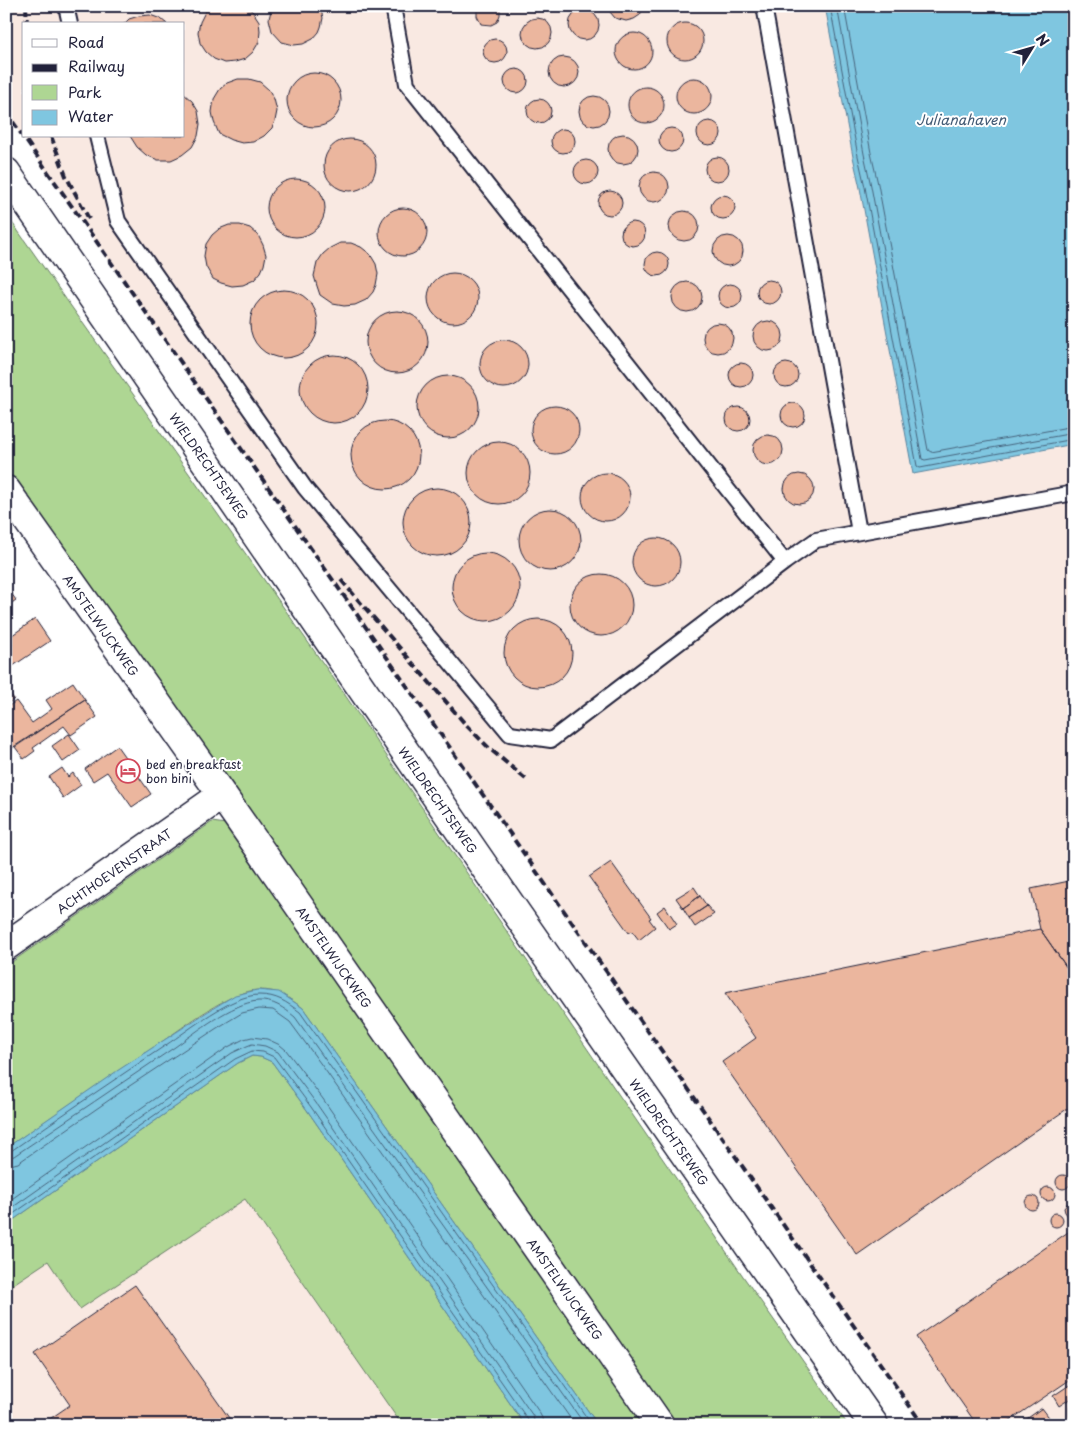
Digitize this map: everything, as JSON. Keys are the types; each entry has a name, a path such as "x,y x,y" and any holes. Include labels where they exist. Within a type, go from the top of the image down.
{"street":[{"name":"WIELDRECHTSEWEG","path":"6,172 517,914 874,1425"},
{"name":"AMSTELWIJCKWEG","path":"6,490 222,796 660,1425"},
{"name":"ACHTHOEVENSTRAAT","path":"6,946 222,796"}],"lane":[{"path":"66,6 70,22"},
{"path":"393,6 407,84 785,562"},
{"path":"764,6 859,532"},
{"path":"97,138 118,221 305,488 510,734 551,740 816,540 1074,493"}],"shaded area":[{"path":"6,6 826,6 1074,443 1074,1425 923,1425 23,138 185,138 185,22 22,22 22,136 6,113"},
{"path":"222,1118 437,1425 6,1425 6,1262"}],"green space":[{"path":"6,214 334,679 745,1279 848,1425 673,1425 6,469"},
{"path":"212,822 226,824 646,1425 598,1425 303,1008 282,995 272,991 259,990 247,992 208,1010 6,1148 6,966"},
{"path":"252,1056 261,1057 272,1062 525,1425 402,1425 245,1199 80,1309 48,1261 6,1289 6,1225 238,1063"}],"water":[{"name":"Julianahaven","path":"825,6 1074,6 1074,444 913,474"},
{"path":"257,990 279,992 303,1008 598,1425 525,1425 307,1110 272,1062 261,1057 252,1056 238,1063 6,1225 6,1148 117,1071 207,1012 235,995"}],"building":[{"path":"212,6 246,6 259,21 259,42 253,52 245,59 224,63 214,59 200,43 198,32 200,22 205,12"},
{"path":"272,6 320,6 323,18 319,32 313,39 303,44 294,45 282,42 272,31 269,19"},
{"path":"479,6 497,6 500,10 500,15 497,22 491,25 481,24 477,16"},
{"path":"608,6 644,6 640,15 626,21 615,18"},
{"path":"663,6 690,6 677,12 669,11"},
{"path":"584,10 595,14 599,25 595,36 584,40 573,36 569,25 573,14"},
{"path":"150,15 165,22 126,22 139,16"},
{"path":"537,18 548,22 552,33 548,44 537,48 526,44 522,33 526,22"},
{"path":"685,23 692,24 698,28 702,34 702,48 698,54 692,58 685,59 678,58 672,54 668,48 667,41 668,34 672,28 678,24"},
{"path":"634,33 641,34 647,38 651,44 651,58 647,64 641,68 634,69 627,68 621,64 617,58 616,51 617,44 621,38 627,34"},
{"path":"495,39 500,40 506,46 506,56 500,62 495,63 490,62 484,56 483,51 484,46 490,40"},
{"path":"564,57 575,61 579,72 575,83 564,87 553,83 549,72 553,61"},
{"path":"516,69 521,70 527,76 527,86 521,92 516,93 511,92 505,86 504,81 505,76 511,70"},
{"path":"309,73 319,73 329,77 337,85 341,100 337,115 329,123 319,127 309,127 299,123 291,115 287,105 287,95 291,85 299,77"},
{"path":"694,78 701,79 707,83 711,89 711,103 707,109 701,113 694,114 687,113 681,109 677,103 676,96 677,89 681,83 687,79"},
{"path":"238,79 260,82 269,90 277,111 272,128 264,136 253,142 242,143 219,134 214,122 212,112 214,99 220,89 227,83"},
{"path":"646,87 653,88 659,92 663,98 663,112 659,118 653,122 646,123 639,122 633,118 629,112 628,105 629,98 633,92 639,88"},
{"path":"185,95 192,101 198,111 200,124 198,136 192,147 182,155 171,160 158,160 146,155 137,147 131,138 185,138"},
{"path":"594,96 605,100 609,111 605,122 594,126 583,122 579,111 583,100"},
{"path":"539,99 544,100 550,106 550,116 544,122 539,123 534,122 528,116 527,111 528,106 534,100"},
{"path":"709,121 714,122 720,128 720,138 714,144 709,145 704,144 698,138 697,133 698,128 704,122"},
{"path":"671,128 676,129 682,135 682,145 676,151 671,152 666,151 660,145 659,140 660,135 666,129"},
{"path":"563,129 568,130 574,136 574,146 568,152 563,153 558,152 552,146 551,141 552,136 558,130"},
{"path":"623,134 634,138 638,149 634,160 623,164 612,160 608,149 612,138"},
{"path":"350,139 360,141 368,147 374,155 376,165 374,175 368,183 360,189 350,191 340,189 332,183 326,175 324,165 326,155 332,147 340,141"},
{"path":"717,157 722,158 728,164 728,174 722,180 717,181 712,180 706,174 705,169 706,164 712,158"},
{"path":"586,160 591,161 597,167 597,177 591,183 586,184 581,183 575,177 574,172 575,167 581,161"},
{"path":"654,172 665,176 669,187 665,198 654,202 643,198 639,187 643,176"},
{"path":"290,179 302,179 317,187 325,202 325,214 317,229 302,237 290,237 275,229 267,214 267,202 275,187"},
{"path":"610,191 615,192 621,198 621,208 615,214 610,215 605,214 599,208 598,203 599,198 605,192"},
{"path":"723,195 728,196 734,202 734,212 728,218 723,219 718,218 712,212 711,207 712,202 718,196"},
{"path":"403,208 412,210 420,215 425,223 427,232 425,241 420,249 412,254 403,256 394,254 386,249 381,241 379,232 381,223 386,215 394,210"},
{"path":"684,211 695,215 699,226 695,237 684,241 673,237 669,226 673,215"},
{"path":"633,222 638,223 644,229 644,239 638,245 633,246 628,245 622,239 621,234 622,229 628,223"},
{"path":"229,225 240,225 250,228 258,235 266,255 261,272 254,280 243,285 232,286 221,283 213,279 206,267 204,256 206,244 219,229"},
{"path":"728,236 739,240 743,251 739,262 728,266 717,262 713,251 717,240"},
{"path":"340,243 351,243 361,247 370,254 376,264 378,274 373,292 366,300 355,305 333,304 320,295 314,276 317,263 323,254"},
{"path":"657,252 662,253 668,259 668,269 662,275 657,276 652,275 646,269 645,264 646,259 652,253"},
{"path":"453,273 463,275 471,280 476,288 478,298 476,308 471,316 463,321 453,323 443,321 435,316 430,308 428,298 430,288 435,280 443,275"},
{"path":"769,280 774,281 780,287 780,297 774,303 769,304 764,303 758,297 757,292 758,287 764,281"},
{"path":"687,282 698,286 702,297 698,308 687,312 676,308 672,297 676,286"},
{"path":"730,284 735,285 741,291 741,301 735,307 730,308 725,307 719,301 718,296 719,291 725,285"},
{"path":"284,290 297,292 308,300 316,311 318,324 316,337 308,348 297,356 284,358 271,356 260,348 252,337 250,324 252,311 260,300 271,292"},
{"path":"397,311 414,316 419,320 423,325 428,342 423,359 419,364 414,368 397,373 380,368 375,364 371,359 366,342 371,325 375,320 380,316"},
{"path":"768,321 779,325 783,336 779,347 768,351 757,347 753,336 757,325"},
{"path":"718,323 729,327 733,338 729,349 718,353 707,349 703,338 707,327"},
{"path":"499,340 509,340 521,347 528,359 528,369 521,381 509,388 499,388 491,384 484,377 480,369 480,359 484,351 491,344"},
{"path":"334,355 347,358 358,365 365,376 368,389 365,402 358,413 347,420 334,423 321,420 310,413 303,402 300,389 303,376 310,365 321,358"},
{"path":"741,363 746,364 752,370 752,380 746,386 741,387 736,386 730,380 729,375 730,370 736,364"},
{"path":"786,363 791,364 797,370 797,380 791,386 786,387 781,386 775,380 774,375 775,370 781,364"},
{"path":"442,376 454,376 470,385 477,395 479,407 477,419 470,429 454,438 442,438 431,433 422,424 417,413 417,401 422,390 431,381"},
{"path":"793,403 798,404 804,410 804,420 798,426 793,427 788,426 782,420 781,415 782,410 788,404"},
{"path":"550,406 560,406 572,413 579,425 579,435 572,447 560,454 550,454 542,450 535,443 531,435 531,425 535,417 542,410"},
{"path":"738,407 743,408 749,414 749,424 743,430 738,431 733,430 727,424 726,419 727,414 733,408"},
{"path":"385,421 398,424 409,431 416,442 419,455 416,468 409,479 398,486 385,489 372,486 361,479 354,468 351,455 354,442 361,431 372,424"},
{"path":"768,435 779,439 783,450 779,461 768,465 757,461 753,450 757,439"},
{"path":"493,442 505,442 521,451 528,461 530,473 528,485 521,495 505,504 493,504 482,499 473,490 468,479 468,467 473,456 482,447"},
{"path":"601,473 611,473 623,480 630,492 630,502 623,514 611,521 601,521 593,517 586,510 582,502 582,492 586,484 593,477"},
{"path":"799,474 810,478 814,489 810,500 799,504 788,500 784,489 788,478"},
{"path":"437,488 450,491 461,498 468,509 471,522 468,535 461,546 450,553 437,556 424,553 413,546 406,535 403,522 406,509 413,498 424,491"},
{"path":"544,509 556,509 572,518 579,528 581,540 579,552 572,562 556,571 544,571 533,566 524,557 519,546 519,534 524,523 533,514"},
{"path":"651,538 661,538 673,545 680,557 680,567 673,579 661,586 651,586 643,582 636,575 632,567 632,557 636,549 643,542"},
{"path":"486,553 499,556 510,563 517,574 520,587 517,600 510,611 499,618 486,621 473,618 462,611 455,600 452,587 455,574 462,563 473,556"},
{"path":"595,574 607,574 623,583 630,593 632,605 630,617 623,627 607,636 595,636 584,631 575,622 570,611 570,599 575,588 584,579"},
{"path":"6,586 16,600 6,607"},
{"path":"35,619 50,641 13,666 6,658 6,649 12,645 8,638"},
{"path":"538,619 551,622 562,629 569,640 572,653 569,666 562,677 551,684 538,687 525,684 514,677 507,666 504,653 507,640 514,629 525,622"},
{"path":"73,682 85,700 9,750 6,746 6,740 9,738 6,734 6,708 16,701 32,723 52,709 46,700"},
{"path":"6,687 14,699 6,705"},
{"path":"85,700 97,717 71,735 64,726 33,748 35,751 24,759 15,747"},
{"path":"69,734 80,750 63,762 52,746"},
{"path":"117,746 151,794 132,807 107,772 93,781 85,769"},
{"path":"62,768 68,777 73,773 81,785 63,798 49,777"},
{"path":"611,862 651,918 649,919 655,927 639,940 632,931 629,933 589,877"},
{"path":"1074,880 1074,978 1040,929 1031,889"},
{"path":"694,887 700,896 683,908 676,898"},
{"path":"700,896 707,906 689,918 683,908"},
{"path":"665,906 677,924 669,929 657,912"},
{"path":"707,906 714,914 695,927 689,918"},
{"path":"1040,929 1074,978 1074,1104 857,1255 722,1062 756,1038 725,993"},
{"path":"1063,1175 1068,1177 1070,1182 1068,1187 1063,1189 1058,1187 1056,1182 1058,1177"},
{"path":"1048,1187 1053,1189 1055,1194 1053,1199 1048,1201 1043,1199 1041,1194 1043,1189"},
{"path":"1032,1196 1037,1198 1039,1203 1037,1208 1032,1210 1027,1208 1025,1203 1027,1198"},
{"path":"1068,1203 1074,1203 1074,1216 1068,1216 1064,1208"},
{"path":"1056,1213 1061,1215 1063,1220 1061,1225 1056,1227 1051,1225 1049,1220 1051,1215"},
{"path":"1074,1228 1074,1377 1003,1425 977,1425 916,1337"},
{"path":"135,1285 234,1425 41,1425 70,1405 35,1354"},
{"path":"1074,1382 1074,1396 1059,1406 1053,1396"},
{"path":"1074,1400 1074,1425 1072,1425 1070,1407"},
{"path":"1042,1408 1053,1425 1018,1425"}],"railway":[{"path":"26,6 27,22"},
{"path":"6,112 22,135"},
{"path":"24,138 923,1425"},
{"path":"52,138 66,176 89,219"},
{"path":"341,580 467,726 489,748 528,781"}],"place":[{"name":"bed en breakfast bon bini","path":"128,771"}]}
